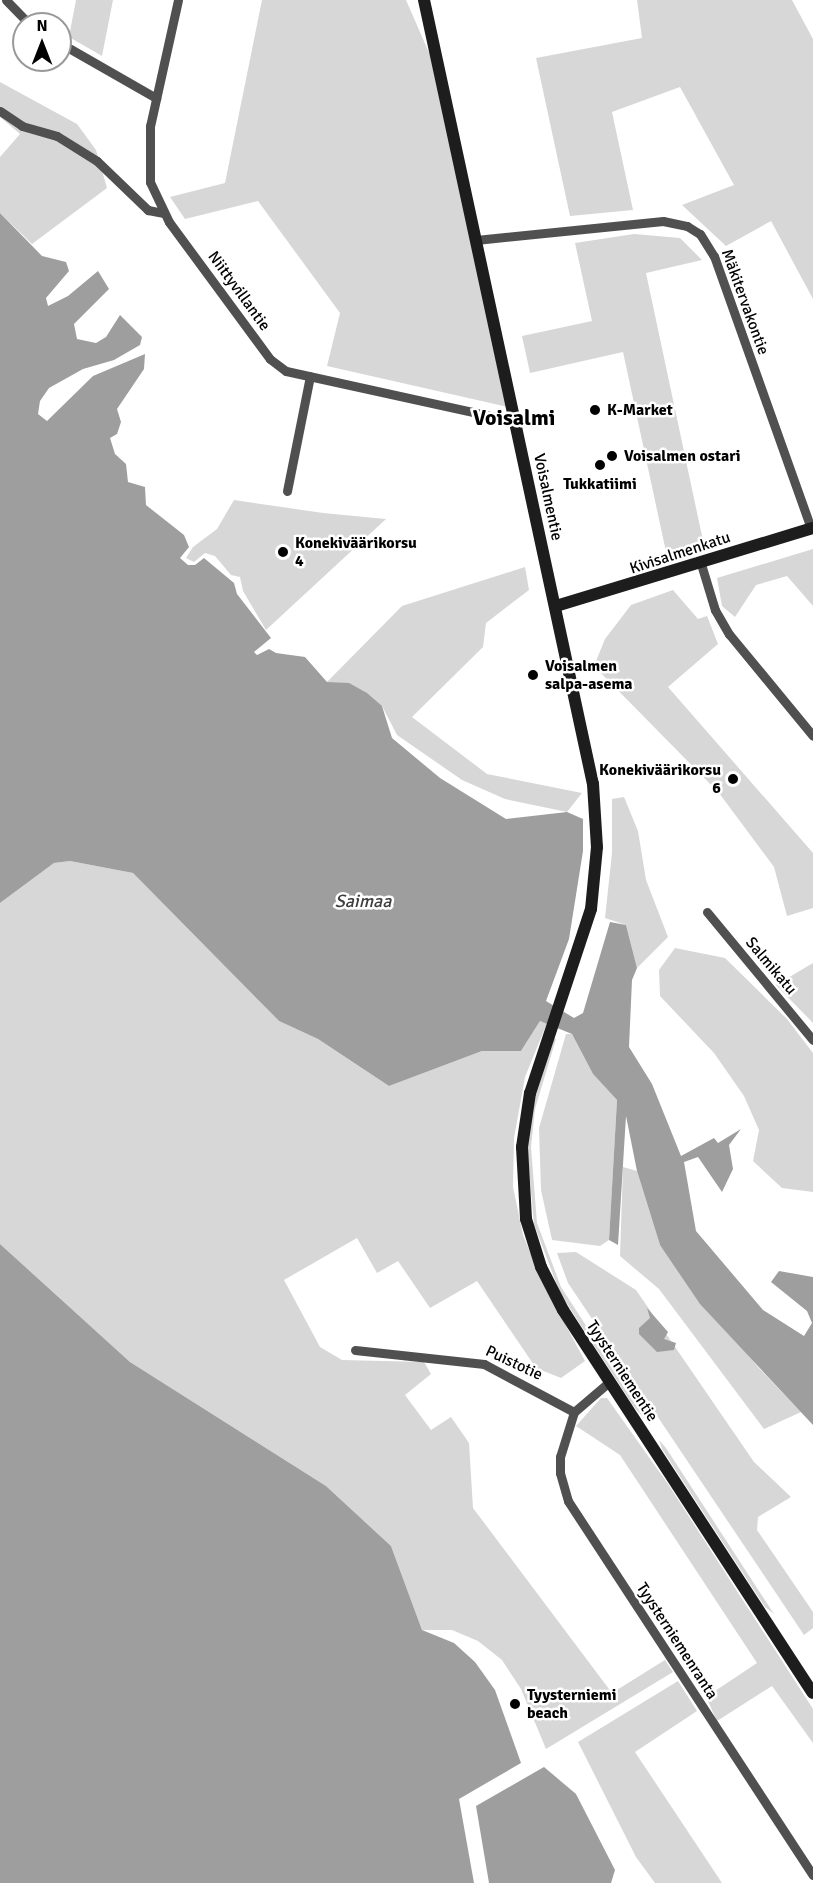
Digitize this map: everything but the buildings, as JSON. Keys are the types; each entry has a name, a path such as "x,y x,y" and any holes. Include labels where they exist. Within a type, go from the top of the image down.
{"street":[{"path":"6,0 18,12"},
{"name":"Niittyvillantie","path":"178,0 156,98 148,165 150,182 164,213 270,359 286,371 496,417 514,418"},
{"name":"Voisalmentie","path":"424,0 591,775 597,847 591,909 562,1001"},
{"path":"72,50 156,98"},
{"path":"0,111 22,126 57,136 97,161 148,210 164,213"},
{"name":"Mäkitervakontie","path":"476,240 663,221 687,226 700,234 714,256 812,528"},
{"path":"287,491 310,376"},
{"name":"Kivisalmenkatu","path":"556,606 701,564 812,528"},
{"path":"701,564 716,610 729,634 813,736"},
{"name":"Salmikatu","path":"706,912 813,1040"},
{"name":"Tyysterniementie","path":"562,1001 549,1032 525,1118 522,1175 526,1219 552,1289 609,1382 813,1693"},
{"name":"Puistotie","path":"356,1350 484,1364 574,1412"},
{"path":"574,1412 609,1382"},
{"name":"Tyysterniemenranta","path":"574,1412 560,1457 560,1473 568,1501 813,1875"}],"shaded area":[{"path":"76,0 113,0 102,56 72,39 72,21"},
{"path":"262,0 406,0 430,55 508,407 327,366 340,313 258,201 185,219 170,197 225,183"},
{"path":"637,0 792,0 813,39 813,299 771,221 726,246 682,205 734,185 680,87 612,112 633,210 570,216 536,58 642,38"},
{"path":"0,82 77,124 96,150 107,188 32,244 0,213 0,157 20,134 0,117"},
{"path":"634,234 680,238 702,260 646,273 705,550 668,561 623,352 530,373 522,336 592,321 575,243"},
{"path":"234,500 323,513 386,519 266,630 243,591 240,577 231,575 215,556 205,553 194,562 186,558 193,547 217,529"},
{"path":"813,549 813,606 787,576 756,585 735,617 722,606 717,578"},
{"path":"525,567 529,590 486,623 483,647 412,717 487,774 582,793 567,812 505,799 462,780 397,735 382,706 327,682 402,606"},
{"path":"673,590 698,619 707,616 718,644 668,687 813,853 813,908 787,916 774,867 719,793 594,666 605,639 631,605"},
{"path":"624,797 638,831 646,880 668,937 637,968 626,925 605,918 612,853 612,799"},
{"path":"70,861 133,873 279,1021 318,1039 389,1086 482,1051 521,1051 540,1021 547,1023 525,1077 514,1138 513,1187 523,1235 543,1283 585,1361 561,1378 536,1368 477,1281 430,1308 398,1261 377,1273 357,1238 284,1280 320,1347 342,1360 424,1362 431,1374 405,1395 431,1430 451,1417 469,1443 473,1508 612,1693 665,1660 673,1672 546,1749 521,1689 502,1660 478,1641 452,1630 422,1630 391,1546 326,1486 130,1362 0,1244 0,903 54,863"},
{"path":"675,948 725,958 787,1019 813,1053 813,1192 782,1188 753,1161 759,1130 744,1096 714,1053 660,996 659,970"},
{"path":"813,963 813,1023 776,985"},
{"path":"566,1034 572,1034 593,1074 617,1100 609,1240 600,1246 552,1240 541,1190 539,1128"},
{"path":"553,1038 556,1039 535,1109 531,1147 537,1223 561,1287 651,1426 634,1407 560,1293 534,1224 527,1148 532,1108"},
{"path":"623,1167 637,1171 660,1245 758,1367 801,1412 764,1429 659,1289 620,1256"},
{"path":"576,1252 636,1290 754,1462 791,1497 758,1517 757,1530 813,1612 813,1628 804,1635 568,1283 557,1253"},
{"path":"601,1398 607,1398 668,1484 813,1709 813,1743 772,1686 717,1721 706,1697 757,1663 620,1455 576,1426"},
{"path":"659,1440 774,1614 765,1607 662,1449"},
{"path":"678,1681 697,1711 635,1752 722,1883 655,1883 636,1857 578,1742"}],"water":[{"name":"Saimaa","path":"0,213 42,256 66,262 69,271 46,298 48,306 68,296 98,271 109,289 74,324 77,339 96,343 106,337 120,315 142,337 140,345 114,360 83,369 49,388 40,401 38,414 47,421 93,376 145,354 144,369 117,409 121,422 117,434 110,438 115,454 126,464 128,482 145,487 146,505 184,535 189,547 180,558 188,565 195,565 204,558 234,583 237,594 271,638 254,652 257,655 269,649 276,653 305,657 327,682 349,683 367,693 382,706 392,738 440,778 506,819 567,812 583,819 583,851 569,939 546,1001 574,1018 583,1013 610,922 626,925 637,968 632,980 629,1047 652,1084 681,1156 714,1138 718,1143 741,1129 729,1145 733,1169 722,1192 698,1157 684,1162 696,1231 763,1310 804,1336 812,1323 807,1311 771,1282 779,1271 813,1277 813,1425 700,1304 660,1245 637,1171 626,1116 618,1245 609,1240 617,1100 593,1074 572,1034 540,1021 521,1051 482,1051 389,1086 318,1039 279,1021 133,873 70,861 54,863 0,903"},
{"path":"0,1244 130,1362 326,1486 391,1546 422,1630 454,1643 475,1662 495,1690 521,1763 459,1799 474,1883 0,1883"},
{"path":"647,1308 668,1332 664,1339 676,1343 674,1350 657,1352 639,1334 639,1328 650,1318"},
{"path":"544,1767 576,1794 615,1870 611,1883 489,1883 476,1806"}],"place":[{"name":"K-Market","path":"595,410"},
{"name":"Voisalmen ostari","path":"612,456"},
{"name":"Tukkatiimi","path":"600,465"},
{"name":"Konekiväärikorsu 4","path":"283,552"},
{"name":"Voisalmen salpa-asema","path":"533,675"},
{"name":"Konekiväärikorsu 6","path":"733,779"},
{"name":"Tyysterniemi beach","path":"515,1704"}],"district":[{"name":"Voisalmi","path":"514,418"}]}
